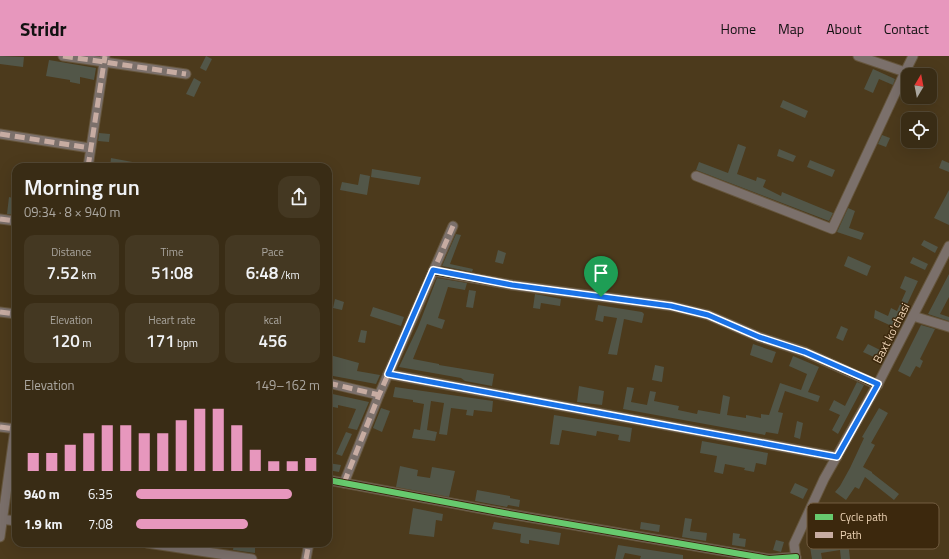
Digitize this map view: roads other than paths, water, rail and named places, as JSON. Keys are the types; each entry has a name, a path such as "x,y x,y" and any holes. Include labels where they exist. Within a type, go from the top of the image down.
{"street":[{"path":"64,56 104,59 186,74"},
{"path":"858,56 901,71"},
{"path":"907,68 913,56"},
{"path":"88,163 104,59"},
{"path":"696,176 832,229 901,81"},
{"path":"0,134 90,148"},
{"path":"0,219 12,221"},
{"path":"344,483 379,395 453,226"},
{"name":"Baxt ko'chasi","path":"813,503 824,479 878,384 949,246"},
{"path":"433,270 512,285 671,306 708,315 759,337 805,352 878,384"},
{"path":"0,312 12,314"},
{"path":"913,316 949,327"},
{"path":"388,374 837,457"},
{"path":"332,384 379,395"},
{"path":"0,427 12,428"},
{"path":"0,537 1,519 12,453"},
{"path":"332,481 769,559 796,558"},
{"name":"Baxt ko'chasi","path":"796,558 794,544 807,516"},
{"path":"1,519 12,521"},
{"path":"173,547 252,559"},
{"path":"306,559 308,547"}]}
